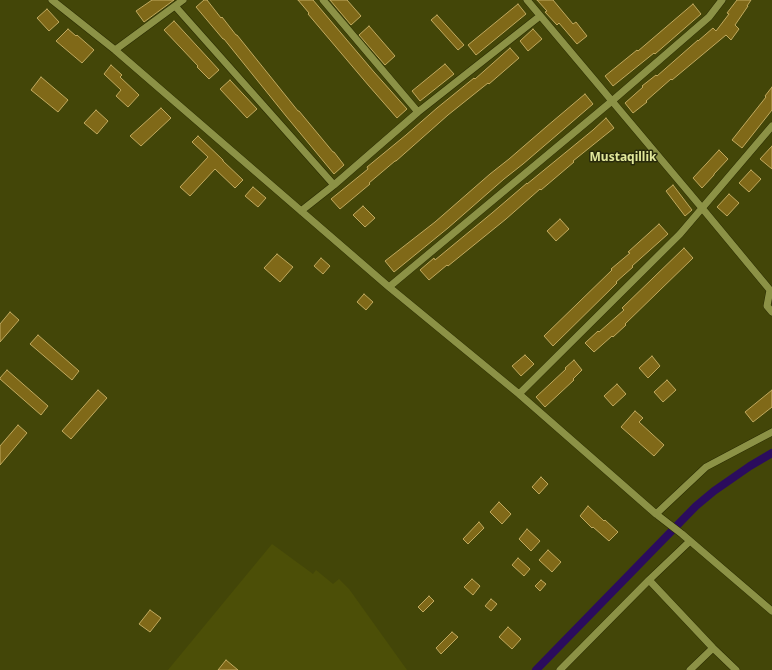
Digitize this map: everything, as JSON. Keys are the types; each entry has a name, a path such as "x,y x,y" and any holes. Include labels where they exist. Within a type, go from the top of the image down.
{"street":[{"path":"52,0 115,50 389,287 519,394 656,514 682,534 772,611"},
{"path":"115,50 183,0"},
{"path":"323,0 418,112"},
{"path":"527,0 771,289 767,306 772,312"},
{"path":"389,287 612,101 709,17 722,0"},
{"path":"175,6 334,185"},
{"path":"301,211 334,185 418,112 540,16"},
{"path":"519,394 680,234 772,126"},
{"path":"656,514 706,467 772,432"},
{"path":"560,670 690,541"},
{"path":"649,580 713,648 736,670"},
{"path":"690,670 713,648"}],"shaded area":[{"path":"272,544 313,574 316,570 333,584 339,579 349,589 407,670 168,670"}],"building":[{"path":"152,0 174,0 144,22 136,11"},
{"path":"204,0 207,0 221,18 222,17 344,165 334,174 224,39 196,7"},
{"path":"298,0 313,0 407,109 397,118 308,14 309,13"},
{"path":"330,0 347,0 361,16 351,25"},
{"path":"537,0 553,0 573,24 576,22 587,36 577,44 559,23 557,25 545,12 547,11"},
{"path":"737,0 751,0 735,25 739,29 731,40 726,35 672,80 671,79 633,113 625,103 643,87 642,86 656,75 657,76 713,28 716,31 729,14 727,13"},
{"path":"518,4 526,14 476,55 468,45"},
{"path":"693,4 701,14 655,54 654,53 613,86 605,76 637,50 638,51"},
{"path":"47,9 59,22 49,31 37,18"},
{"path":"437,15 464,45 458,50 431,20"},
{"path":"174,21 219,70 209,79 164,30"},
{"path":"369,26 395,56 385,65 359,35"},
{"path":"68,29 94,50 82,63 56,41"},
{"path":"533,29 542,39 528,51 520,41"},
{"path":"510,48 519,58 489,84 488,83 448,115 340,209 331,199 368,169 367,167 437,108 474,78 475,79"},
{"path":"445,64 454,74 420,101 412,91"},
{"path":"111,65 122,75 120,77 139,95 128,107 116,96 121,90 104,74"},
{"path":"41,77 68,100 58,112 31,90"},
{"path":"230,80 257,109 247,118 220,89"},
{"path":"772,87 772,110 742,148 732,140 766,97 765,96"},
{"path":"585,94 593,104 448,228 394,272 385,261 435,222"},
{"path":"161,108 171,118 141,146 130,136"},
{"path":"96,110 108,121 97,134 84,123"},
{"path":"606,118 614,128 506,219 429,280 420,270 434,258 435,260"},
{"path":"198,136 243,180 235,188 215,169 190,196 180,187 208,157 192,142"},
{"path":"772,146 772,169 760,159"},
{"path":"719,150 728,159 702,188 693,178"},
{"path":"751,170 761,179 749,192 739,183"},
{"path":"673,185 692,210 685,216 666,191"},
{"path":"253,187 266,198 258,207 245,196"},
{"path":"729,194 739,203 727,216 717,207"},
{"path":"363,206 375,218 365,227 353,215"},
{"path":"560,219 569,229 556,241 547,231"},
{"path":"659,224 668,234 632,266 633,267 616,282 617,283 553,346 544,336 612,270 611,269 630,253 628,252"},
{"path":"684,248 693,258 625,324 626,325 594,352 585,343 624,310 622,308"},
{"path":"277,254 293,267 280,282 264,268"},
{"path":"321,258 330,266 323,274 314,266"},
{"path":"364,294 373,302 366,310 357,302"},
{"path":"10,312 19,320 0,342 0,324"},
{"path":"38,335 79,371 72,380 30,344"},
{"path":"525,355 534,364 521,376 512,366"},
{"path":"652,356 660,366 648,378 639,368"},
{"path":"574,360 582,370 573,379 574,380 545,407 536,397"},
{"path":"7,370 48,406 41,415 0,379"},
{"path":"667,380 676,390 663,402 654,392"},
{"path":"617,384 626,394 613,406 604,396"},
{"path":"98,390 107,398 71,439 62,431"},
{"path":"772,390 772,407 753,422 745,412"},
{"path":"635,411 643,418 639,422 664,445 654,456 621,427"},
{"path":"18,425 27,433 0,465 0,446"},
{"path":"541,477 548,484 539,494 532,487"},
{"path":"499,502 511,514 502,524 490,512"},
{"path":"588,506 618,532 609,541 593,527 592,528 580,516"},
{"path":"479,522 484,528 468,544 463,539"},
{"path":"527,529 540,541 531,551 519,539"},
{"path":"548,550 561,562 552,572 539,560"},
{"path":"518,558 530,569 524,576 512,565"},
{"path":"472,579 480,586 473,595 464,587"},
{"path":"541,580 546,584 540,591 535,586"},
{"path":"429,596 434,601 423,612 418,607"},
{"path":"491,599 497,604 491,611 485,606"},
{"path":"150,610 161,618 150,632 139,624"},
{"path":"508,627 521,639 512,649 499,637"},
{"path":"452,632 458,637 441,654 436,648"},
{"path":"226,660 238,670 218,670"}],"waterway":[{"path":"536,670 696,506 714,491 772,453"}],"district":[{"name":"Mustaqillik","path":"623,158"}]}
